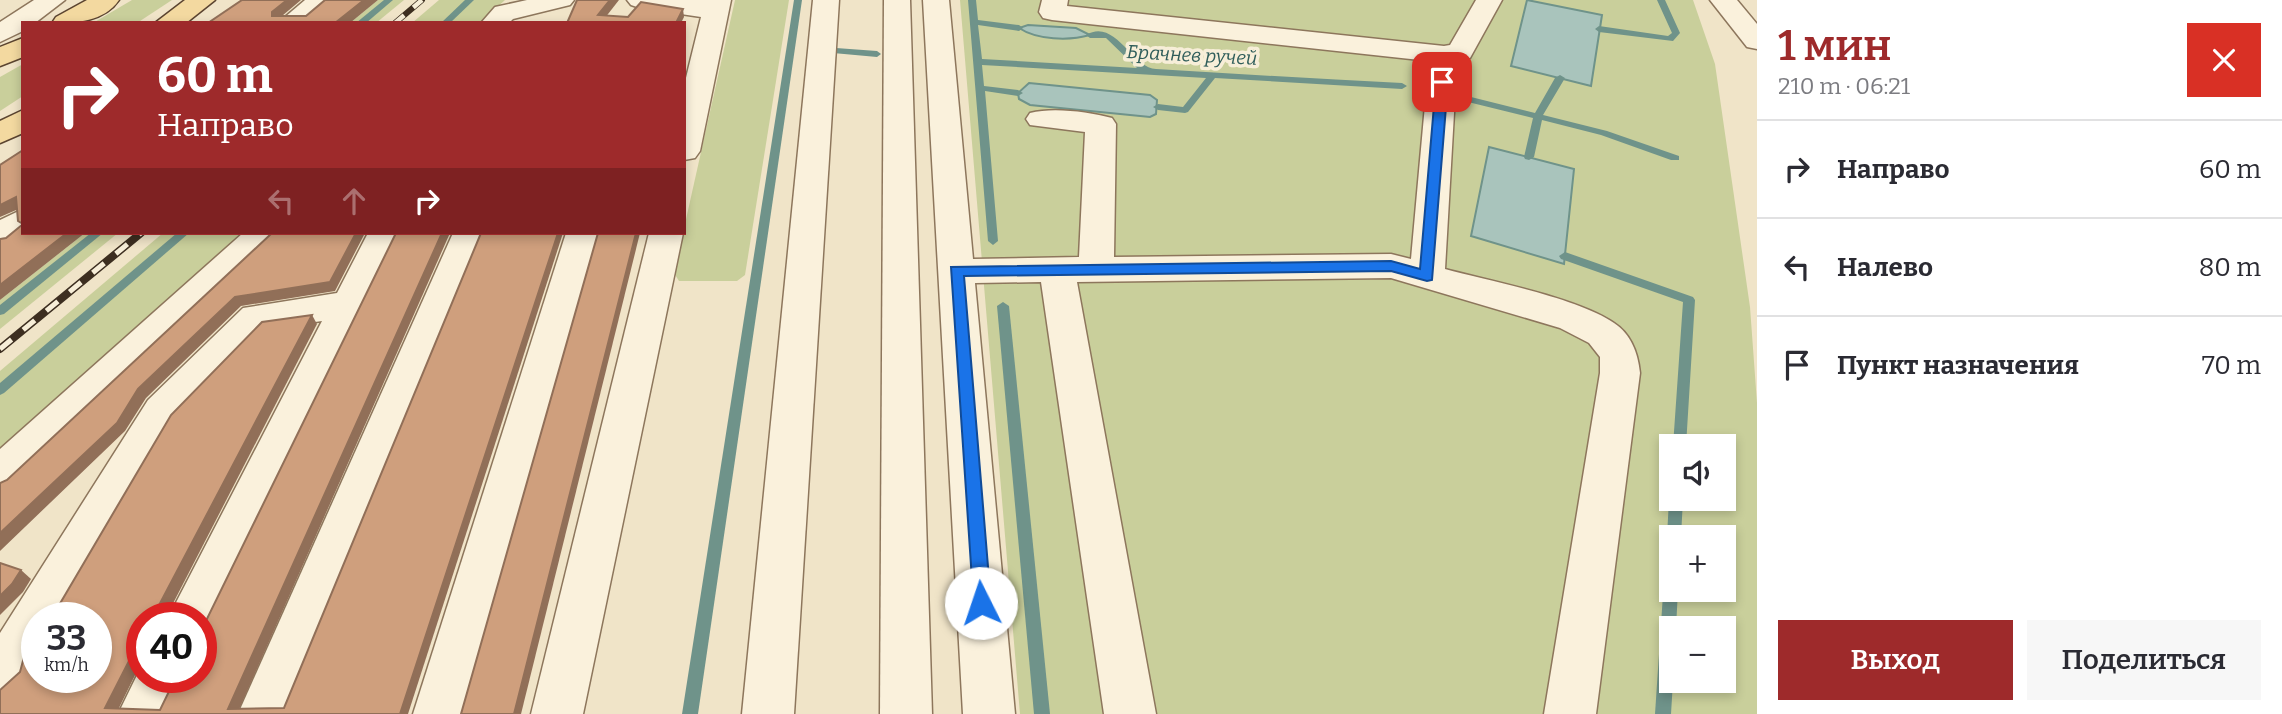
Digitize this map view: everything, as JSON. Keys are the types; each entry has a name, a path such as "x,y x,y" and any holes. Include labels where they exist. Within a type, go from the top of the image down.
{"main road":[{"path":"69,21 106,0"},
{"path":"171,21 202,0"},
{"path":"0,58 21,47"},
{"path":"0,134 21,120"}],"street":[{"path":"0,34 52,0"},
{"path":"294,21 322,0"},
{"path":"496,21 504,13 561,0"},
{"path":"632,5 647,0 717,6 686,142"},
{"path":"768,714 826,0"},
{"path":"897,0 905,714"},
{"path":"936,0 989,714"},
{"path":"1055,0 1052,12 1444,54 1460,52 1489,0"},
{"path":"1723,0 1757,41"},
{"path":"1427,276 1444,54"},
{"path":"1041,118 1101,124 1076,269 1129,714"},
{"path":"0,237 21,221"},
{"path":"0,475 262,235"},
{"path":"200,602 384,235"},
{"path":"264,714 469,235"},
{"path":"439,714 582,235"},
{"path":"557,714 666,235"},
{"path":"956,271 1391,266 1573,318 1602,333 1619,354 1620,373 1570,714"},
{"path":"0,678 162,411 256,317 350,304"},
{"path":"0,634 72,559"},
{"path":"144,714 154,693"}],"green space":[{"path":"132,0 172,0 140,21 96,21"},
{"path":"378,0 404,0 378,21 352,21"},
{"path":"439,0 505,0 482,21 414,21"},
{"path":"735,0 789,0 745,275 737,281 679,281 674,273 682,235 686,235 686,219"},
{"path":"960,0 1693,0 1715,64 1750,307 1757,403 1757,714 1020,714"},
{"path":"21,65 21,97 0,111 0,77"},
{"path":"82,235 116,235 0,329 0,300"},
{"path":"161,235 245,235 0,455 0,371"}],"water":[{"path":"1527,0 1602,15 1591,86 1511,66"},
{"path":"1028,25 1076,28 1090,35 1053,38 1035,35 1019,28"},
{"path":"1029,83 1150,95 1157,100 1156,114 1150,117 1030,105 1019,99 1018,93"},
{"path":"1489,147 1574,169 1564,264 1471,236"}],"building":[{"path":"242,0 287,0 272,12 272,16 306,16 325,0 364,0 338,21 211,21"},
{"path":"577,0 610,0 598,15 628,17 641,2 683,9 677,21 568,21"},
{"path":"21,151 21,223 18,221 16,197 0,205 0,165"},
{"path":"21,226 21,235 64,235 0,285 0,239 6,238"},
{"path":"270,235 355,235 330,282 235,297 138,389 117,423 0,533 0,483 7,480"},
{"path":"395,235 441,235 228,709 284,708 480,235 557,235 400,714 0,714 0,690 21,668 21,693 112,693 112,602 61,602 171,415 262,322 312,315 161,602 126,602 126,667 105,708 160,710 168,693 217,693 215,602"},
{"path":"597,235 635,235 514,714 461,714"},
{"path":"0,563 21,570 0,596"}],"waterway":[{"path":"363,21 389,0"},
{"path":"447,21 470,0"},
{"path":"690,714 798,0"},
{"path":"972,0 993,241"},
{"path":"1599,29 1670,39 1676,33 1661,0"},
{"path":"976,22 1019,28"},
{"path":"1090,35 1108,36 1145,71"},
{"name":"Брачнев ручей","path":"836,51 877,54"},
{"name":"Брачнев ручей","path":"979,62 1145,71"},
{"name":"Брачнев ручей","path":"1145,71 1402,86"},
{"path":"1158,107 1185,110 1212,76"},
{"path":"1538,117 1560,78"},
{"path":"980,88 1018,93"},
{"name":"Брачнев ручей","path":"1467,99 1538,117"},
{"path":"1529,157 1538,117"},
{"name":"Брачнев ручей","path":"1538,117 1604,133 1675,158"},
{"path":"0,311 95,235"},
{"path":"0,390 182,235"},
{"path":"1565,256 1689,300 1681,434"},
{"path":"1003,306 1042,714"},
{"path":"1675,511 1675,525"},
{"path":"1663,714 1670,602"}],"railway":[{"path":"397,21 422,0"},
{"path":"0,349 139,235"}],"route":[{"path":"981,603 956,271 1391,266 1427,276 1442,82"}]}
